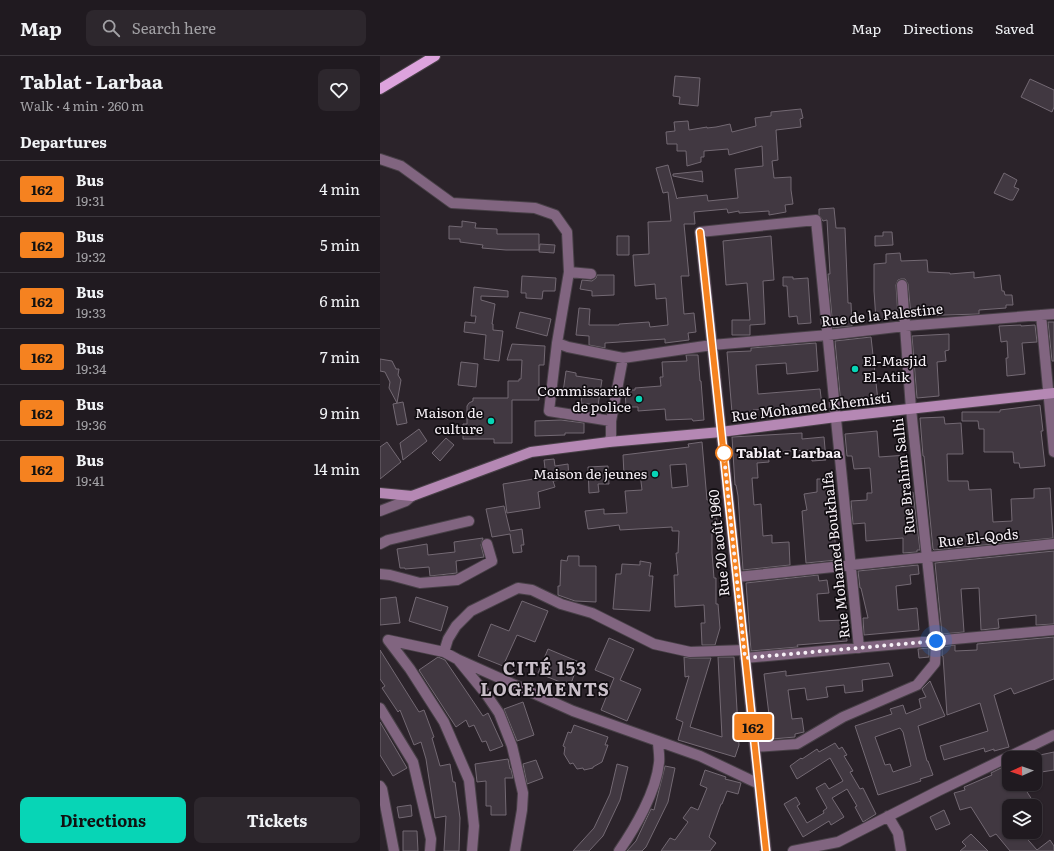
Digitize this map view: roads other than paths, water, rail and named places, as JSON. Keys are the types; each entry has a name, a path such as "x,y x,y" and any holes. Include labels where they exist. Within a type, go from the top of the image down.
{"main road":[{"path":"380,89 435,56"},
{"name":"Rue Mohamed Khemisti","path":"412,496 531,452 609,442 722,432 836,417 1052,394"},
{"path":"380,493 412,496"}],"street":[{"path":"380,159 401,166 452,203 535,208 555,215 567,232 569,272 557,343 549,411 611,421"},
{"name":"Rue 20 août 1960","path":"766,851 700,232 816,220"},
{"name":"Rue Mohamed Boukhalfa","path":"816,220 860,648"},
{"path":"569,272 591,274"},
{"name":"Rue Brahim Salhi","path":"755,747 797,744 843,717 917,685 935,663 936,641 911,409 902,285"},
{"path":"1041,314 1052,394 1054,452"},
{"name":"Rue de la Palestine","path":"557,343 568,347 623,358 712,346 905,326 1054,314"},
{"path":"609,442 611,436 611,421 623,358"},
{"path":"380,511 406,501 412,496"},
{"path":"380,544 388,540 469,521"},
{"path":"380,574 390,575 420,583 457,580 492,561 487,544"},
{"name":"Rue El-Qods","path":"737,577 1054,544"},
{"path":"444,652 448,639 456,626 471,611 518,588 532,590 561,604 592,613 654,644 690,652 745,654 860,648 1054,630"},
{"path":"384,642 444,652 573,712 700,756 759,784"},
{"path":"384,642 410,669 444,722 469,780 474,826 472,851"},
{"path":"457,659 486,694 499,713 512,746 523,793 522,810 515,851"},
{"path":"380,708 413,762 431,839 430,851"},
{"path":"793,851 838,842 1054,735"},
{"path":"619,851 631,834 652,789 659,763 658,741"},
{"path":"380,786 382,789 394,851"},
{"path":"888,816 898,833 901,851"}],"place":[{"name":"El-Masjid El-Atik","path":"855,369"},
{"name":"Commissariat de police","path":"639,399"},
{"name":"Maison de culture","path":"491,421"},
{"name":"Tablat - Larbaa","path":"724,453"},
{"name":"Maison de jeunes","path":"655,474"}],"district":[{"name":"CITÉ 153 LOGEMENTS","path":"545,679"}]}
